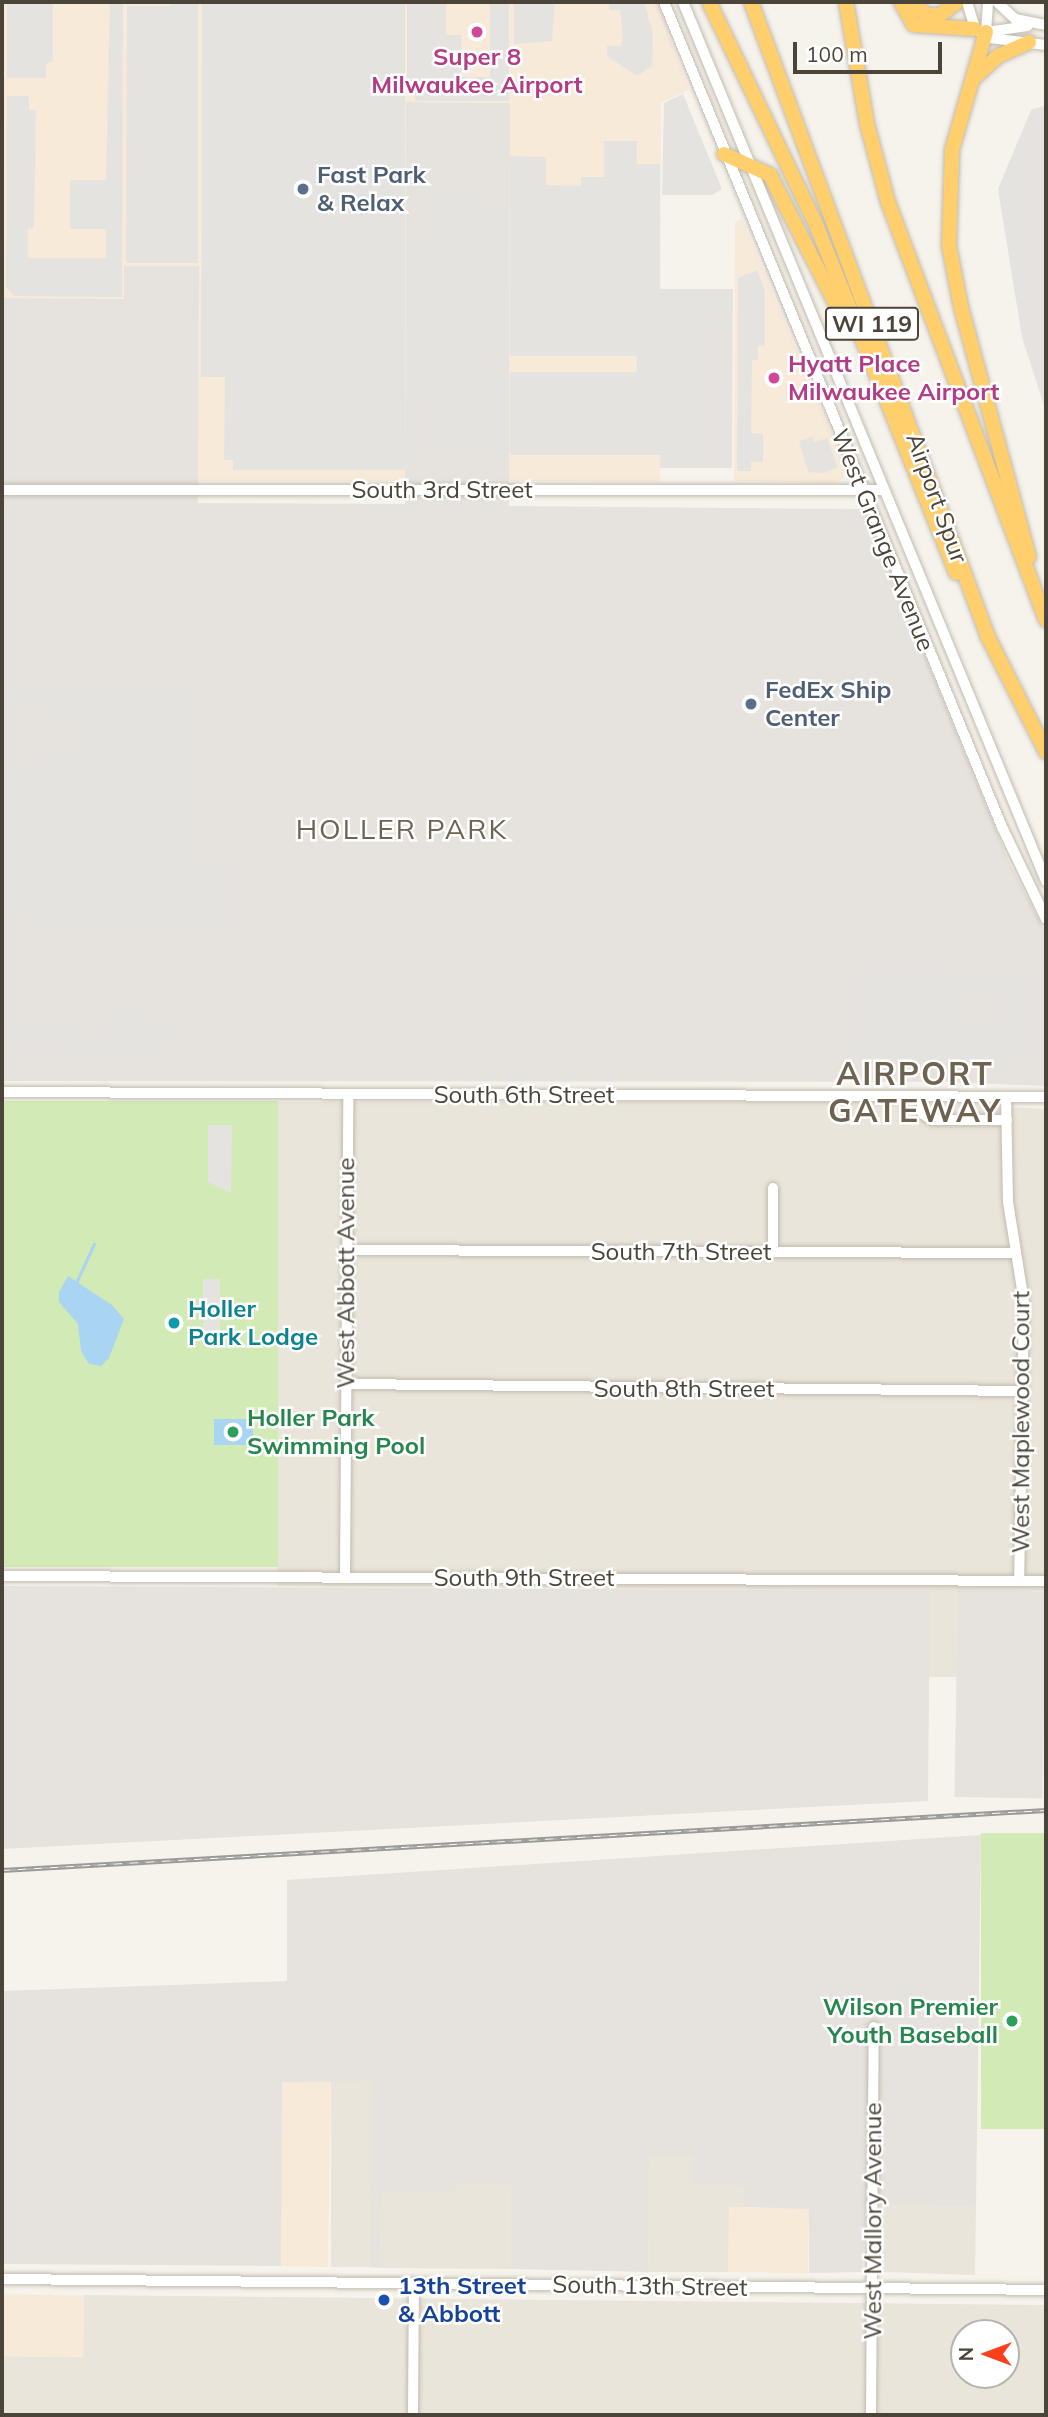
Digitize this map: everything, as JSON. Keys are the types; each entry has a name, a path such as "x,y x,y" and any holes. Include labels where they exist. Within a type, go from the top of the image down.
{"highway":[{"path":"709,2 815,222 938,536 988,637"},
{"name":"Airport Spur","path":"751,2 988,637 1046,752"},
{"name":"WI 119","path":"846,2 867,124 888,202 1046,620"},
{"path":"901,2 914,25 981,31 951,163 950,257 1046,620"},
{"path":"908,2 928,15 940,15 957,2"},
{"path":"971,83 995,58 1029,42"},
{"path":"724,153 771,174 782,190 877,383"}],"street":[{"name":"West Grange Avenue","path":"664,2 892,563 1002,827 1046,919"},
{"name":"West Grange Avenue","path":"683,2 882,490 1046,881"},
{"path":"967,2 981,31 998,41 1046,45"},
{"path":"981,31 988,2"},
{"path":"998,2 1015,19 1032,25"},
{"path":"981,31 1046,25"},
{"name":"South 3rd Street","path":"2,489 882,490"},
{"path":"892,563 909,555"},
{"path":"1002,827 1019,820"},
{"name":"South 6th Street","path":"2,1092 1046,1097"},
{"name":"West Abbott Avenue","path":"345,1578 348,1094"},
{"path":"921,1097 923,1114 932,1120 1007,1121"},
{"name":"West Maplewood Court","path":"1006,1097 1007,1202 1024,1302 1019,1581"},
{"path":"773,1188 773,1252"},
{"name":"South 7th Street","path":"347,1250 1016,1253"},
{"name":"South 8th Street","path":"345,1384 1022,1391"},
{"name":"South 9th Street","path":"2,1576 1046,1581"},
{"name":"West Mallory Avenue","path":"871,2415 874,2027"},
{"name":"South 13th Street","path":"2,2279 1046,2290"},
{"path":"413,2415 414,2283"}],"shaded area":[{"path":"2,2 657,2 689,90 661,103 660,482 509,481 510,103 406,102 405,481 198,481 199,266 124,299 2,298"},
{"path":"7,2 53,2 53,61 46,64 46,78 7,78"},
{"path":"110,2 123,2 122,297 14,296 6,287 7,96 29,96 29,110 36,110 34,228 28,229 28,258 106,258 106,229 70,229 70,180 106,180"},
{"path":"171,2 198,2 198,263 126,263 127,6 171,6"},
{"name":"Fast Park & Relax","path":"202,2 405,2 405,470 233,470 233,460 224,460 225,377 201,377"},
{"path":"407,2 446,2 446,35 461,35 462,77 490,77 490,2 509,2 509,101 415,101 415,94 407,94"},
{"path":"514,2 555,2 552,41 514,44"},
{"path":"609,2 644,2 653,34 652,66 637,76 607,56 607,46 621,46 623,35 620,10 609,10"},
{"path":"683,94 722,189 712,195 662,195 664,103"},
{"path":"406,102 510,103 509,506 865,509 1009,862 1046,933 1046,1086 943,1082 2,1081 2,298 124,299 124,266 199,266 198,503 405,504"},
{"path":"1046,105 1046,412 1022,337 998,189 1031,110"},
{"path":"604,141 637,141 637,164 660,164 660,289 733,289 732,468 660,468 660,455 510,455 510,372 637,372 637,356 510,356 510,156 546,157 546,185 581,186 581,177 604,177"},
{"path":"442,183 481,183 482,205 508,205 508,456 428,456 428,394 412,394 411,236 442,236"},
{"path":"742,219 845,467 844,477 837,483 734,481 735,222"},
{"path":"757,270 765,291 765,346 758,346 758,359 752,361 751,433 763,434 763,462 751,462 751,471 737,471 738,278"},
{"path":"812,437 814,442 827,438 838,467 824,473 808,472 799,441"},
{"path":"14,684 52,684 52,703 14,703"},
{"path":"56,684 187,685 186,858 228,858 227,932 42,931 42,909 13,909 14,761 43,762 44,753 90,752 90,722 56,722"},
{"path":"859,966 1046,967 1046,1061 858,1060","holes":["959,994 1004,995 1004,1027 959,1026"]},
{"path":"115,1012 142,1012 142,1021 167,1022 166,1052 12,1050 13,1020 54,1020 54,1028 89,1029 89,1034 96,1034 97,1030 115,1030"},
{"path":"278,1102 910,1102 1046,1109 1046,1591 958,1591 957,1677 929,1677 929,1591 277,1586"},
{"path":"208,1125 232,1125 231,1193 208,1182"},
{"path":"203,1279 220,1279 220,1335 203,1335"},
{"path":"2,1586 930,1591 928,1801 2,1849"},
{"path":"958,1590 1046,1592 1042,1799 954,1797"},
{"path":"981,1835 976,2207 866,2204 862,2272 809,2273 809,2209 744,2207 744,2186 692,2185 693,2155 650,2156 648,2272 511,2269 511,2185 457,2185 457,2193 382,2193 381,2268 370,2267 373,2081 282,2082 281,2266 2,2264 2,1991 287,1981 287,1880"},
{"path":"282,2080 331,2081 328,2267 279,2266"},
{"path":"331,2081 373,2081 373,2267 331,2267"},
{"path":"650,2155 694,2155 693,2185 744,2186 744,2207 729,2208 729,2272 648,2272"},
{"path":"457,2185 512,2185 511,2269 381,2268 382,2193 456,2193"},
{"path":"880,2204 976,2207 975,2275 884,2272 880,2263"},
{"path":"729,2207 809,2208 808,2273 728,2272"},
{"path":"2,2294 84,2295 83,2357 2,2356"},
{"path":"84,2295 1046,2305 1046,2415 2,2415 2,2356 83,2357"}],"green space":[{"path":"2,1101 278,1101 278,1567 2,1567"},
{"name":"Wilson Premier Youth Baseball","path":"981,1833 1046,1833 1046,2129 981,2129"}],"water":[{"path":"68,1276 112,1305 124,1319 109,1358 101,1366 89,1364 81,1351 78,1324 59,1302 59,1292"},
{"name":"Holler Park Swimming Pool","path":"214,1419 253,1419 253,1445 214,1445"}],"waterway":[{"path":"75,1285 94,1244"}],"railway":[{"path":"2,1870 1046,1810"}],"place":[{"name":"Super 8 Milwaukee Airport","path":"477,32"},
{"name":"Fast Park & Relax","path":"303,189"},
{"name":"Hyatt Place Milwaukee Airport","path":"774,378"},
{"name":"FedEx Ship Center","path":"751,704"},
{"name":"Holler Park Lodge","path":"174,1323"},
{"name":"Holler Park Swimming Pool","path":"233,1432"},
{"name":"Wilson Premier Youth Baseball","path":"1012,2021"},
{"name":"13th Street & Abbott","path":"384,2300"}],"district":[{"name":"HOLLER PARK","path":"402,829"},
{"name":"AIRPORT GATEWAY","path":"915,1092"}]}
